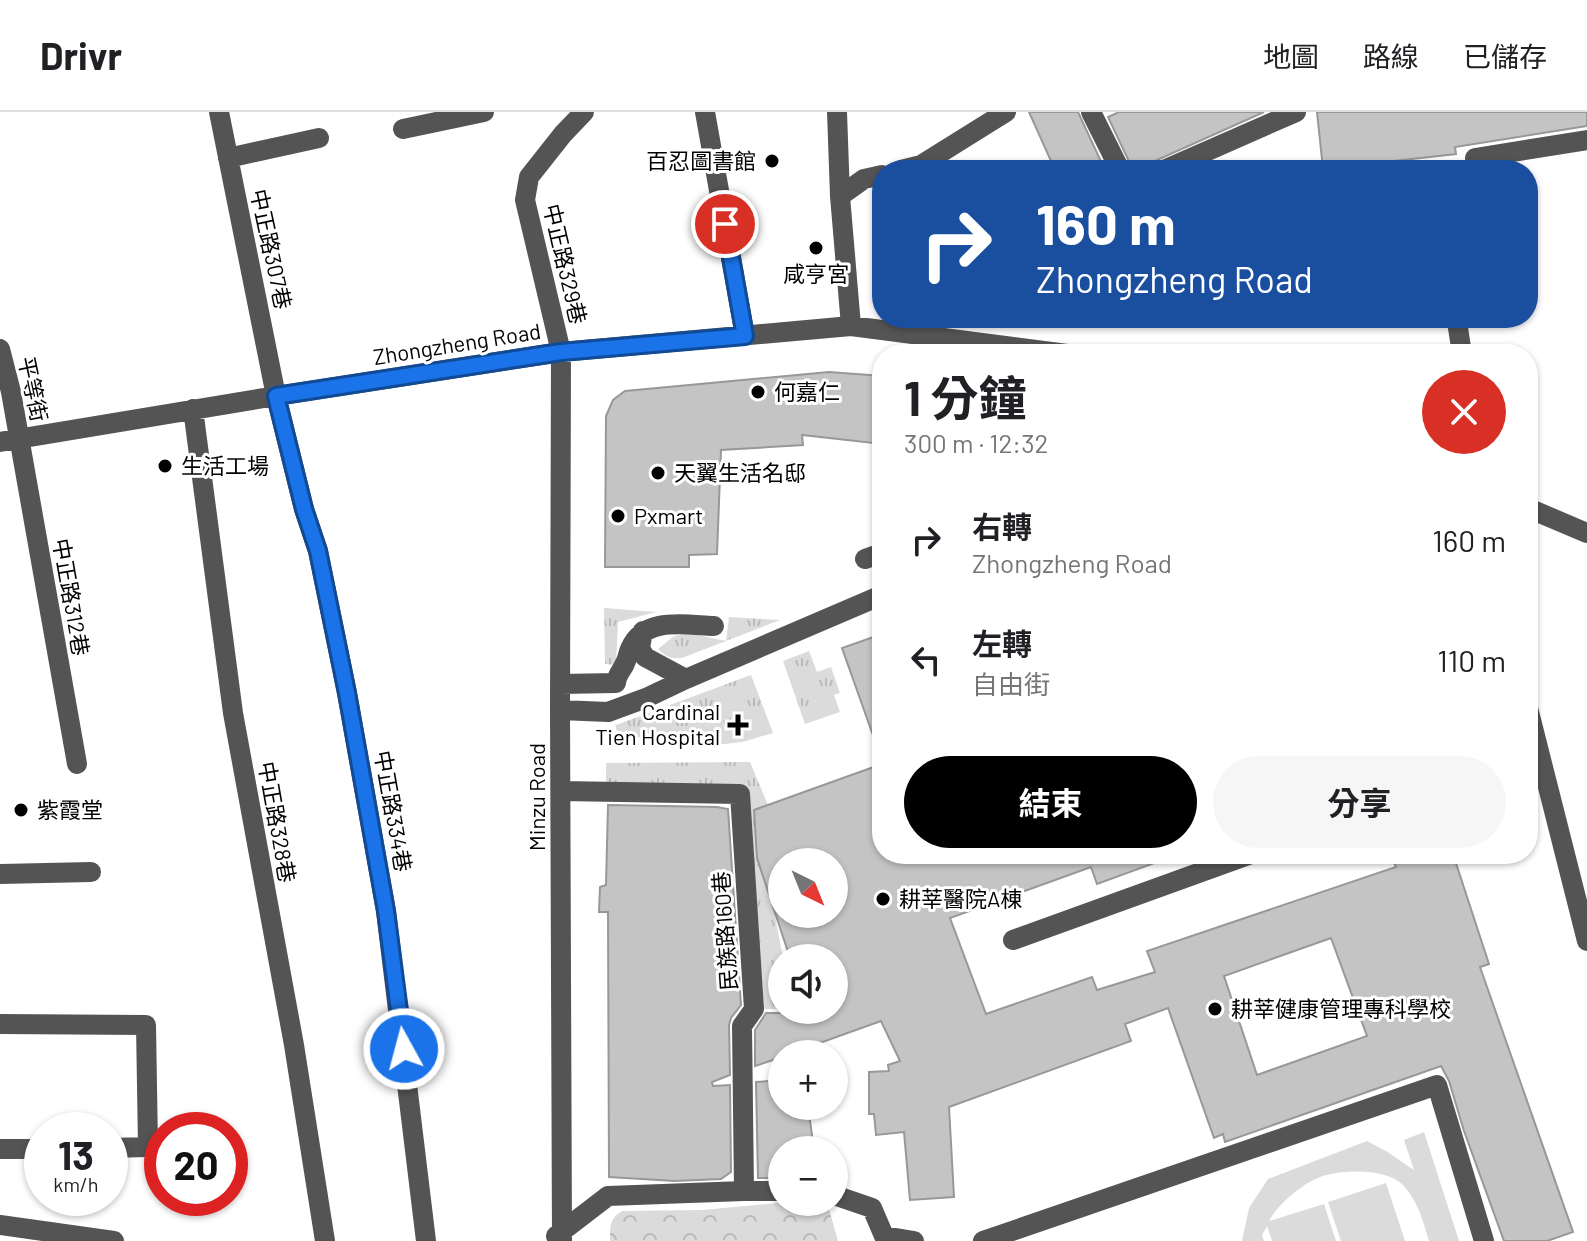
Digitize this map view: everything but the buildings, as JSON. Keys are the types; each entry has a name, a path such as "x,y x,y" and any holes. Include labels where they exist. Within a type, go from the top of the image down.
{"street":[{"name":"中正路307巷","path":"219,112 276,396"},
{"path":"403,129 484,112"},
{"name":"中正路329巷","path":"561,352 525,200 529,177 584,112"},
{"path":"705,112 745,336"},
{"path":"837,112 840,196 851,326"},
{"path":"929,160 1006,112"},
{"path":"1091,112 1115,160"},
{"path":"1187,160 1296,112"},
{"path":"228,158 319,138"},
{"path":"1475,158 1587,140"},
{"path":"840,196 864,179 872,177"},
{"name":"Zhongzheng Road","path":"10,440 561,352 851,326 951,344"},
{"path":"1458,328 1460,344"},
{"name":"平等街","path":"0,349 11,392 10,440"},
{"name":"Minzu Road","path":"558,1238 561,352"},
{"name":"中正路334巷","path":"276,396 304,509 318,551 386,911 426,1241"},
{"name":"中正路328巷","path":"193,409 233,713 294,1045 325,1241"},
{"name":"中正路312巷","path":"10,440 77,764"},
{"path":"1538,512 1587,533"},
{"path":"560,710 608,712 872,599"},
{"path":"560,684 616,683 630,648 643,631 659,625 714,626"},
{"path":"643,631 640,648 645,657 686,679"},
{"path":"1538,747 1587,941"},
{"name":"民族路160巷","path":"561,791 740,794 754,1009 742,1026 744,1191"},
{"path":"1013,940 1223,864"},
{"path":"0,874 91,872"},
{"path":"0,1024 146,1025 148,1147 128,1148"},
{"path":"983,1241 1437,1085 1484,1241"},
{"path":"0,1149 24,1149"},
{"path":"558,1238 608,1196 768,1191"},
{"path":"848,1200 872,1208 884,1236 914,1241"},
{"path":"0,1225 114,1241"}],"green space":[{"path":"604,608 656,612 618,622 616,665 605,664"},
{"path":"729,617 780,620 726,641"},
{"path":"689,633 726,641 682,658 669,657 658,649 674,636"},
{"path":"809,651 817,672 831,667 840,693 834,695 840,712 805,724 783,661"},
{"path":"751,675 773,733 742,742 707,746 654,742 616,730 616,725"},
{"path":"750,762 768,805 755,810 768,879 768,928 777,928 780,944 768,944 768,1009 764,1009 747,789 606,786 606,763"},
{"path":"1424,1132 1459,1241 1429,1241 1416,1204 1396,1179 1376,1173 1352,1172 1329,1174 1306,1184 1284,1201 1269,1221 1324,1204 1336,1241 1272,1241 1267,1226 1262,1235 1264,1241 1242,1241 1249,1208 1268,1179 1367,1141 1414,1170 1404,1140"},
{"path":"1386,1183 1405,1241 1341,1241 1328,1202"},
{"path":"768,1204 768,1216 831,1216 838,1241 610,1241 612,1220 622,1211 702,1210"}],"place":[{"name":"百忍圖書館","path":"772,161"},
{"name":"咸亨宮","path":"816,248"},
{"name":"何嘉仁","path":"758,392"},
{"name":"生活工場","path":"165,466"},
{"name":"天翼生活名邸","path":"658,473"},
{"name":"Pxmart","path":"618,516"},
{"name":"Cardinal Tien Hospital","path":"738,725"},
{"name":"紫霞堂","path":"21,810"},
{"name":"耕莘醫院A棟","path":"883,899"},
{"name":"耕莘健康管理專科學校","path":"1215,1009"}],"route":[{"path":"404,1049 386,911 347,693 318,551 304,509 276,396 561,352 745,336 725,224"}]}
